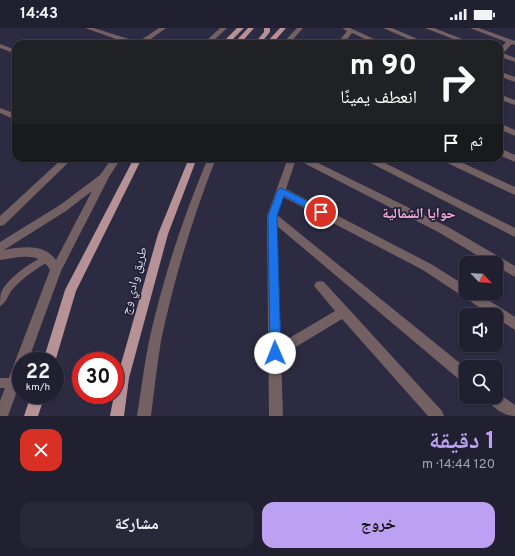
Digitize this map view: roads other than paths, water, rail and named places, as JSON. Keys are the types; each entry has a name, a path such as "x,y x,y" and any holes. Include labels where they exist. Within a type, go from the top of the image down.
{"main road":[{"path":"228,40 241,28"},
{"path":"240,40 250,28"},
{"path":"260,40 267,32 267,28"},
{"path":"272,40 283,28"},
{"path":"52,352 71,290 136,162"},
{"name":"طريق وادي وج","path":"117,416 123,378 163,234 191,162"},
{"path":"31,416 35,404"}],"street":[{"path":"88,28 125,40"},
{"path":"146,40 163,28"},
{"path":"210,40 224,28"},
{"path":"289,40 300,28"},
{"path":"386,28 416,40"},
{"path":"428,28 461,40"},
{"path":"473,28 513,42"},
{"path":"342,40 348,29 373,40"},
{"path":"503,51 513,42"},
{"path":"0,46 12,50"},
{"path":"503,56 515,60"},
{"path":"503,75 515,80"},
{"path":"503,98 515,103"},
{"path":"0,110 12,115"},
{"path":"503,128 515,133"},
{"path":"503,153 515,159"},
{"path":"0,222 65,162"},
{"path":"25,352 56,270 105,175 114,162"},
{"path":"144,416 157,330 176,256 210,162"},
{"path":"276,416 272,216 291,162"},
{"path":"308,162 444,230 515,272"},
{"path":"376,162 515,233"},
{"path":"453,162 515,191"},
{"path":"0,247 63,208 105,175"},
{"path":"281,191 426,267 459,288"},
{"path":"272,216 459,370"},
{"path":"0,255 24,252 39,253 48,258 56,270"},
{"path":"320,286 437,416"},
{"path":"477,300 515,324"},
{"path":"275,353 344,312"},
{"path":"1,416 12,388"},
{"path":"502,404 515,414"}],"lane":[{"path":"0,302 12,283 20,275 48,258"},
{"path":"0,383 12,383"}],"district":[{"name":"حوايا الشمالية","path":"419,214"}]}
